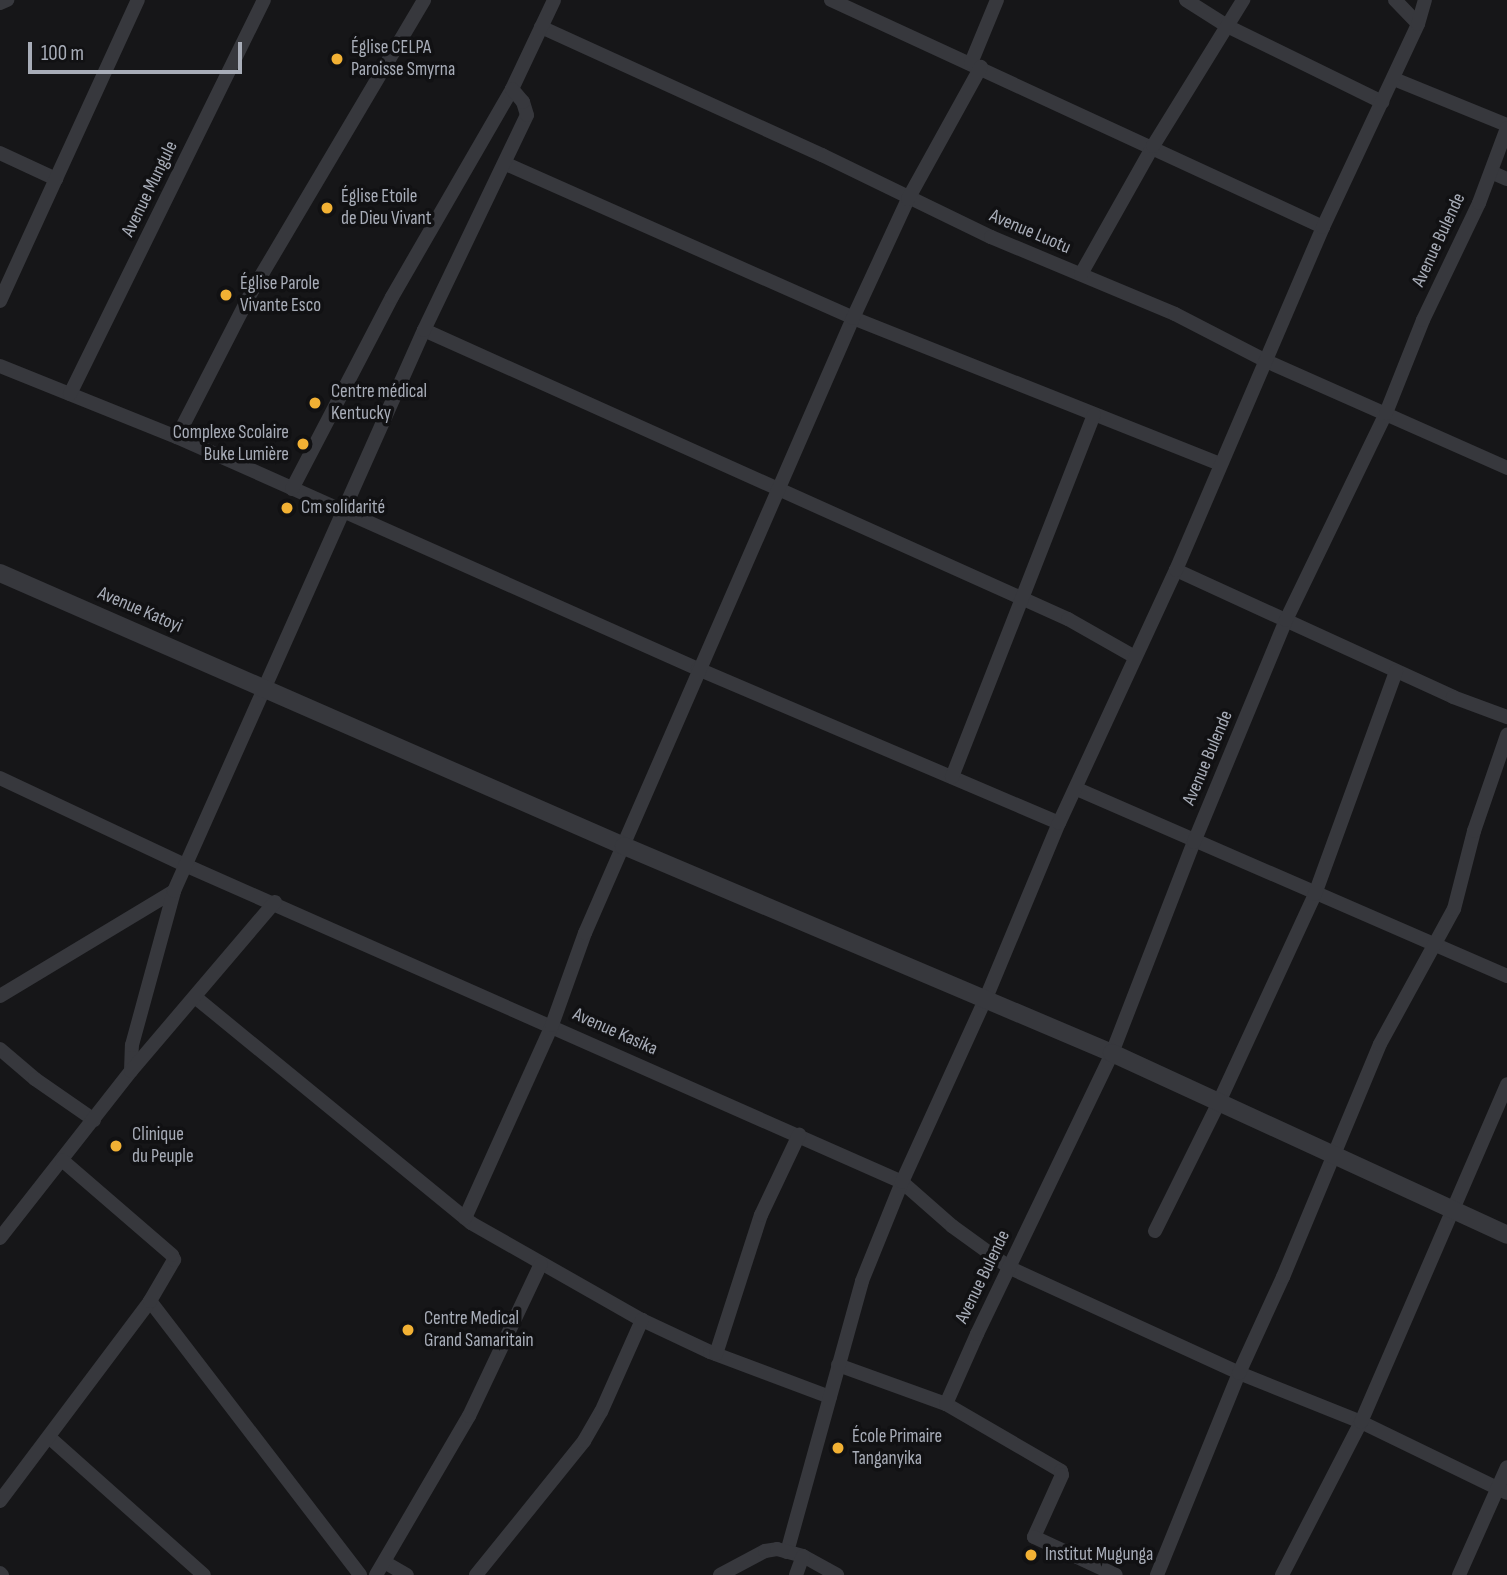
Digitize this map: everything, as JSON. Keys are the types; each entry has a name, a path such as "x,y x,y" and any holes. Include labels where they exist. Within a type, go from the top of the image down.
{"street":[{"path":"0,3 7,0"},
{"path":"0,302 138,0"},
{"name":"Avenue Mungule","path":"70,394 264,0"},
{"path":"177,437 252,291 424,0"},
{"path":"292,488 392,297 512,89 555,0"},
{"path":"831,0 1153,146 1323,227"},
{"path":"465,1218 552,1025 565,983 698,668 853,318 908,199 976,65 998,0"},
{"path":"1186,0 1227,26 1382,102"},
{"path":"1082,274 1153,146 1243,0"},
{"path":"1395,0 1418,24"},
{"path":"787,1552 862,1282 902,1182 986,998 1059,823 1176,570 1323,227 1394,79 1418,24 1425,0"},
{"name":"Avenue Luotu","path":"541,27 822,155 908,199 1175,314 1266,361 1507,468"},
{"path":"1394,79 1507,127"},
{"path":"131,1071 132,1045 174,891 263,686 424,330 506,164 527,115 523,102 512,89"},
{"name":"Avenue Bulende","path":"946,1404 976,1334 1112,1053 1194,842 1286,620 1386,413 1423,320 1479,203 1507,127"},
{"path":"0,153 56,179"},
{"path":"506,164 853,318 1220,464"},
{"path":"1491,172 1507,179"},
{"path":"424,330 1069,620 1135,657"},
{"path":"0,366 177,437 698,668 1059,823"},
{"path":"952,777 1094,415"},
{"path":"1176,570 1454,698 1507,717"},
{"name":"Avenue Katoyi","path":"0,573 624,846 1112,1053 1332,1157 1507,1235"},
{"path":"1155,1231 1219,1102 1315,894 1396,671"},
{"path":"1157,1575 1238,1373 1394,1014 1454,909 1474,831 1507,734"},
{"name":"Avenue Kasika","path":"0,778 185,865 275,902 902,1182 952,1226 1010,1268 1238,1373 1361,1422 1503,1491"},
{"path":"1077,789 1507,976"},
{"path":"0,996 174,891"},
{"path":"0,1238 131,1071 275,902"},
{"path":"195,997 465,1218 642,1320 716,1354 830,1397"},
{"path":"0,1049 35,1079 94,1119"},
{"path":"1282,1575 1361,1422 1507,1084"},
{"path":"716,1354 761,1215 799,1135"},
{"path":"0,1500 150,1301 172,1265 172,1255 62,1160"},
{"path":"376,1575 386,1563 469,1416 541,1264"},
{"path":"150,1301 360,1575"},
{"path":"476,1575 584,1441 601,1412 642,1320"},
{"path":"838,1365 946,1404 1061,1471 1062,1475 1034,1537 1116,1575"},
{"path":"50,1437 204,1575"},
{"path":"1459,1575 1503,1491 1507,1467"},
{"path":"720,1575 765,1551 778,1549 803,1556 837,1575"},
{"path":"796,1575 803,1556"},
{"path":"386,1563 407,1575"}],"place":[{"name":"Église CELPA Paroisse Smyrna","path":"337,59"},
{"name":"Église Etoile de Dieu Vivant","path":"327,208"},
{"name":"Église Parole Vivante Esco","path":"226,295"},
{"name":"Centre médical Kentucky","path":"315,403"},
{"name":"Complexe Scolaire Buke Lumière","path":"303,444"},
{"name":"Cm solidarité","path":"287,508"},
{"name":"Clinique du Peuple","path":"116,1146"},
{"name":"Centre Medical Grand Samaritain","path":"408,1330"},
{"name":"École Primaire Tanganyika","path":"838,1448"},
{"name":"Institut Mugunga","path":"1031,1555"}]}
